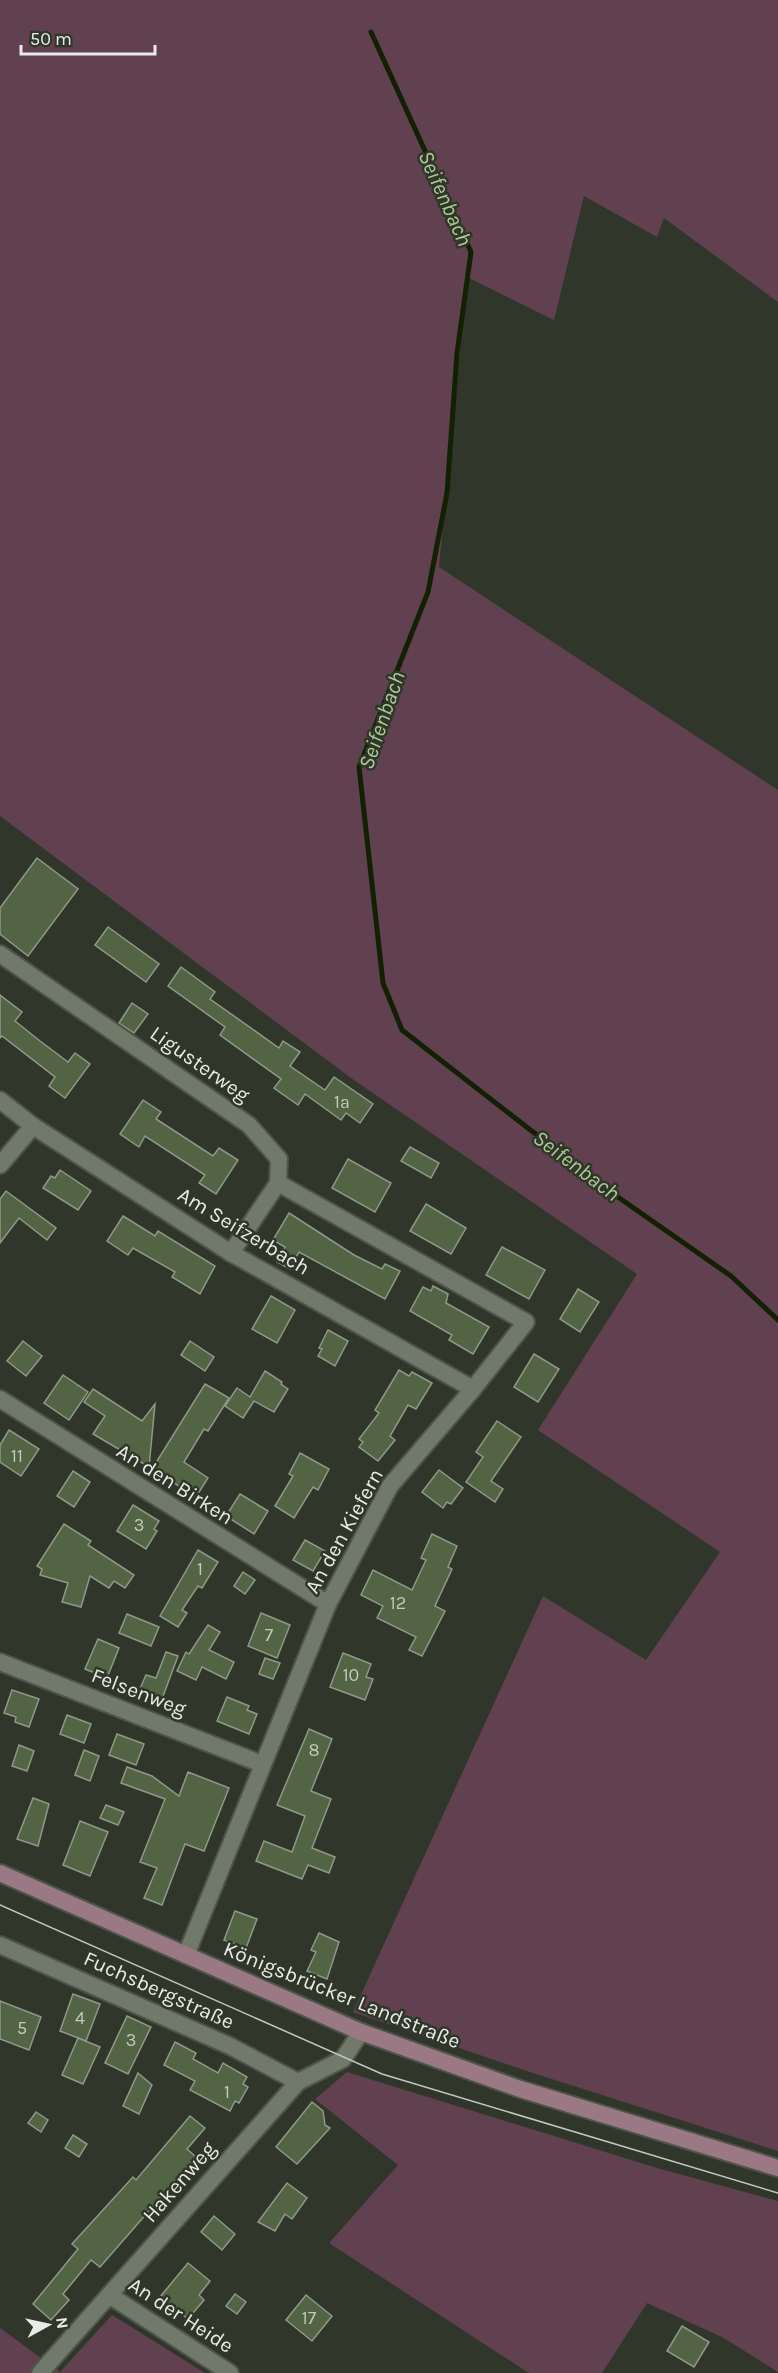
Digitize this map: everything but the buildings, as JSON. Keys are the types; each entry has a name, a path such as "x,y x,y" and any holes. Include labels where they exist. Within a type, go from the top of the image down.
{"main road":[{"name":"Königsbrücker Landstraße","path":"0,1873 361,2032 520,2089 778,2169"}],"street":[{"name":"Ligusterweg","path":"0,954 249,1125 279,1159 278,1183"},
{"name":"Am Seifzerbach","path":"0,1100 33,1126 231,1253 473,1389"},
{"path":"0,1165 33,1126"},
{"path":"231,1253 278,1183"},
{"name":"An den Kiefern","path":"186,1955 328,1604 390,1486 473,1389 526,1322 278,1183"},
{"name":"An den Birken","path":"0,1399 328,1604"},
{"name":"Felsenweg","path":"0,1662 262,1764"},
{"name":"Fuchsbergstraße","path":"0,1945 221,2041 297,2082"},
{"name":"Hakenweg","path":"40,2373 297,2082 343,2059 361,2032"},
{"name":"An der Heide","path":"109,2295 230,2373"}],"shaded area":[{"path":"0,0 778,0 778,302 664,218 657,237 584,196 554,320 467,277 439,567 778,790 778,2151 533,2073 353,2012 543,1596 646,1660 720,1552 538,1430 637,1274 351,1078 0,816"},
{"path":"347,2072 657,2168 778,2201 778,2372 722,2337 647,2303 602,2373 529,2373 329,2243 398,2165 315,2099"},
{"path":"112,2315 205,2373 0,2373 0,2328 60,2372"}],"waterway":[{"name":"Seifenbach","path":"371,32 471,252 457,353 447,493 428,592 359,767 383,983 402,1030 605,1188 731,1276 778,1320"}],"tram line":[{"path":"0,1905 382,2074 778,2193"}]}
